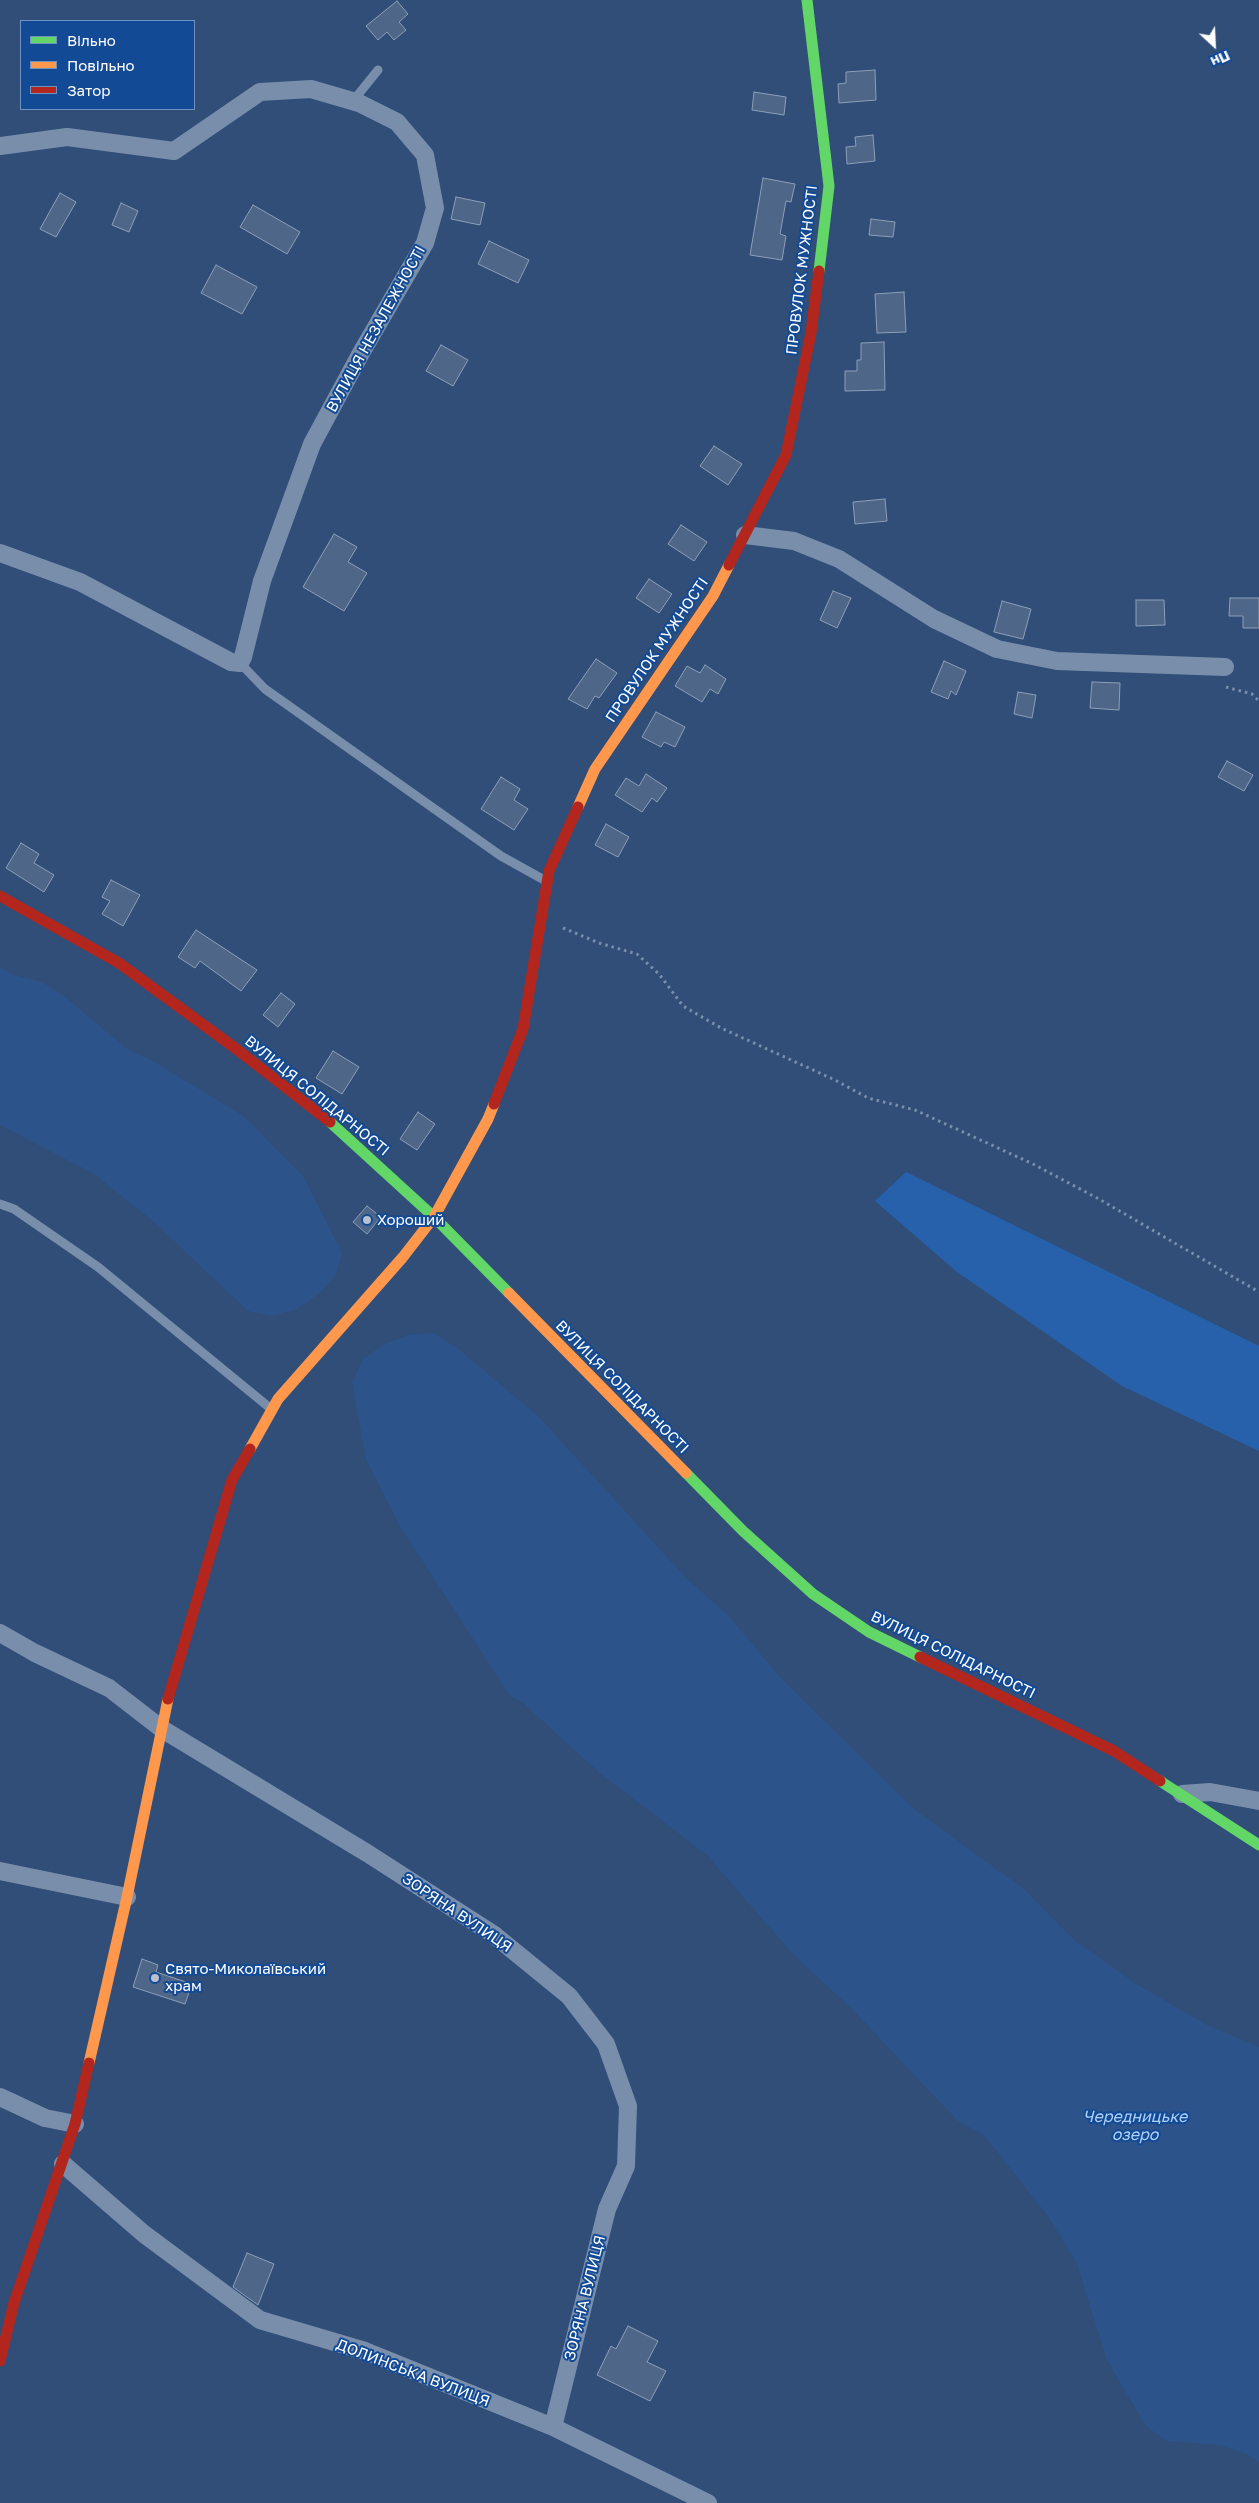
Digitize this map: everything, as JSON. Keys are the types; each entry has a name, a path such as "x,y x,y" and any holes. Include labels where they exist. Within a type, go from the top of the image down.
{"street":[{"name":"ПРОВУЛОК МУЖНОСТІ","path":"0,2361 14,2303 63,2164 75,2124 127,1897 172,1680 232,1480 278,1399 403,1257 434,1217 488,1118 522,1029 549,871 595,769 713,596 786,455 811,333 829,186 807,0"},
{"name":"ВУЛИЦЯ НЕЗАЛЕЖНОСТІ","path":"0,146 66,137 174,151 260,92 311,88 353,101 398,122 425,155 435,208 426,243 361,353 312,444 262,581 240,663"},
{"path":"745,535 794,541 839,559 934,619 997,649 1058,662 1225,667"},
{"path":"0,553 80,582 231,662 240,663"},
{"name":"ВУЛИЦЯ СОЛІДАРНОСТІ","path":"0,896 119,963 228,1042 347,1136 434,1217 743,1531 813,1594 868,1632 1114,1751 1259,1845"},
{"name":"ЗОРЯНА ВУЛИЦЯ","path":"0,1633 35,1653 109,1688 162,1729 359,1848 493,1934 569,1996 606,2044 628,2106 626,2166 607,2209 552,2427"},
{"path":"1182,1794 1210,1792 1259,1801"},
{"path":"0,1871 127,1897"},
{"path":"0,2097 45,2118 75,2124"},
{"name":"ДОЛИНСЬКА ВУЛИЦЯ","path":"63,2164 144,2234 260,2320 365,2351 552,2427 708,2503"}],"lane":[{"path":"353,101 378,70"},
{"path":"240,663 265,689 493,851 547,882"},
{"path":"0,1204 14,1209 98,1267 272,1410"}],"path":[{"path":"541,920 599,943 637,954 659,974 683,1006 721,1028 835,1080 868,1098 915,1110 1033,1164 1099,1199 1259,1292"}],"shaded area":[{"path":"906,1172 1259,1346 1259,1451 1122,1386 957,1272 875,1201"}],"water":[{"path":"0,967 13,975 42,982 64,996 127,1049 153,1061 245,1117 303,1176 342,1253 335,1277 317,1295 297,1309 272,1316 248,1311 153,1221 94,1174 0,1125"},
{"name":"Чередницьке озеро","path":"433,1333 456,1347 539,1417 687,1579 727,1614 780,1677 914,1809 1024,1889 1073,1939 1138,1985 1207,2025 1259,2047 1259,2462 1245,2453 1219,2445 1167,2441 1146,2426 1107,2360 1076,2261 1048,2216 984,2135 958,2121 851,2008 793,1954 707,1855 601,1774 523,1703 510,1696 400,1526 366,1459 352,1383 362,1360 384,1344 408,1335"}],"building":[{"path":"397,1 408,14 399,22 406,30 394,40 387,32 378,40 366,26"},
{"path":"875,70 876,100 839,103 838,84 846,83 846,72"},
{"path":"754,92 786,97 784,115 752,110"},
{"path":"873,135 875,161 847,164 846,147 856,146 855,137"},
{"path":"763,178 795,184 791,202 786,201 780,234 786,236 782,260 750,255"},
{"path":"60,193 76,202 56,237 40,229"},
{"path":"456,197 485,203 480,225 451,219"},
{"path":"121,203 138,211 129,232 112,225"},
{"path":"253,205 300,232 287,254 240,227"},
{"path":"871,219 895,222 893,237 869,235"},
{"path":"489,241 529,260 518,283 478,264"},
{"path":"216,265 257,287 242,314 201,293"},
{"path":"904,292 906,332 877,333 875,294"},
{"path":"884,342 885,390 845,391 845,371 857,371 857,360 861,360 861,343"},
{"path":"441,345 468,360 453,386 426,371"},
{"path":"714,446 742,464 728,485 700,466"},
{"path":"885,499 887,521 855,524 853,502"},
{"path":"681,525 707,542 694,561 668,544"},
{"path":"334,534 357,547 348,562 367,573 344,611 303,587"},
{"path":"649,579 672,594 659,613 636,598"},
{"path":"833,591 851,598 837,628 820,620"},
{"path":"1230,598 1259,598 1259,628 1243,628 1243,616 1229,616"},
{"path":"1136,600 1164,600 1165,625 1136,626"},
{"path":"1002,601 1031,609 1023,639 994,632"},
{"path":"596,659 617,673 599,698 595,696 587,709 568,699"},
{"path":"944,661 966,671 956,695 951,691 948,699 931,692"},
{"path":"705,665 726,679 718,694 710,689 702,702 675,686 687,666 700,673"},
{"path":"1092,682 1120,683 1119,710 1090,708"},
{"path":"1018,692 1036,695 1032,718 1014,714"},
{"path":"656,712 685,727 675,747 664,742 661,747 642,737"},
{"path":"1227,761 1253,775 1244,791 1218,777"},
{"path":"646,774 667,788 657,802 652,798 642,812 615,795 626,778 639,786"},
{"path":"501,777 520,789 514,800 528,809 514,830 481,809"},
{"path":"606,824 629,837 618,857 595,845"},
{"path":"21,843 39,854 34,863 54,875 44,892 6,868"},
{"path":"111,880 140,895 123,926 102,914 110,901 102,897"},
{"path":"196,930 257,970 241,991 200,961 195,968 178,957"},
{"path":"281,993 295,1004 278,1027 263,1015"},
{"path":"333,1051 359,1067 342,1094 316,1078"},
{"path":"418,1112 435,1124 417,1150 400,1139"},
{"name":"Хороший","path":"367,1206 381,1217 367,1234 353,1222"},
{"name":"Свято-Миколаївський храм","path":"142,1959 158,1965 156,1972 192,1984 185,2004 133,1987"},
{"path":"247,2253 274,2264 258,2305 233,2287"},
{"path":"628,2326 658,2341 647,2362 666,2371 650,2401 597,2375 611,2346 616,2349"}],"traffic: fast":[{"path":"807,0 829,186 819,271"},
{"path":"330,1122 434,1217 509,1293"},
{"path":"686,1473 743,1531 813,1594 869,1632 920,1657"},
{"path":"1160,1781 1259,1845"}],"traffic: slow":[{"path":"578,807 595,769 713,596 729,565"},
{"path":"250,1449 278,1399 403,1257 434,1217 488,1119 494,1104"},
{"path":"509,1293 686,1473"},
{"path":"89,2063 127,1897 168,1699"}],"traffic: jam":[{"path":"729,565 786,455 811,333 819,271"},
{"path":"494,1104 523,1029 549,871 578,807"},
{"path":"0,896 119,963 235,1048 330,1122"},
{"path":"168,1699 232,1480 250,1449"},
{"path":"920,1657 1114,1751 1160,1781"},
{"path":"0,2361 14,2303 75,2124 89,2063"}],"place":[{"name":"Хороший","path":"367,1220"},
{"name":"Свято-Миколаївський храм","path":"155,1978"}]}
